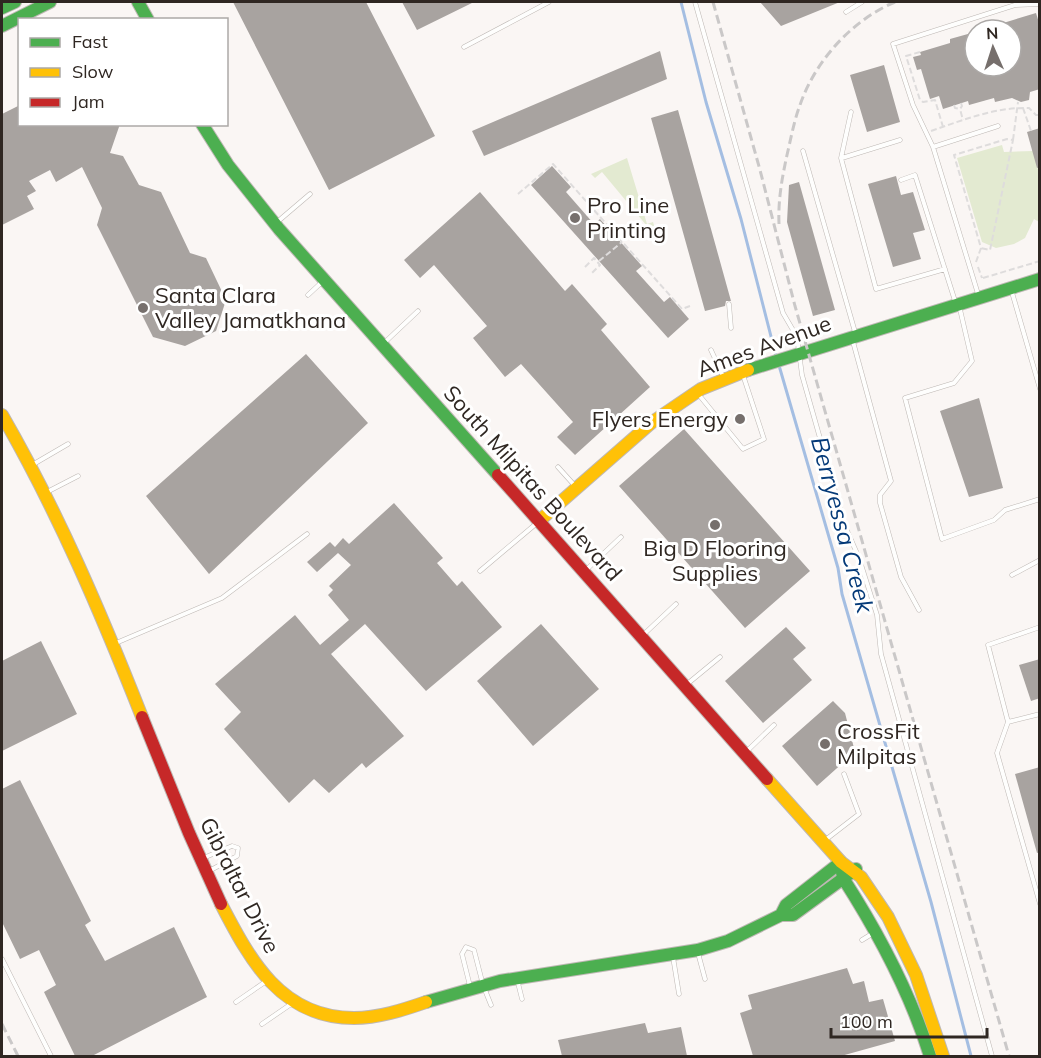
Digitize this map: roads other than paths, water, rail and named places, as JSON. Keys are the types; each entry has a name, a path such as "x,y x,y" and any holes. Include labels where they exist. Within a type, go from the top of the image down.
{"street":[{"path":"2,8 15,2"},
{"path":"2,26 50,2"},
{"path":"138,2 147,18"},
{"name":"South Milpitas Boulevard","path":"203,126 240,181 275,223 823,841 842,862 856,869 890,920 916,973 943,1056"},
{"name":"Ames Avenue","path":"539,521 651,423 696,392 762,364 1040,279"},
{"name":"Gibraltar Drive","path":"2,416 75,553 206,873 249,955 268,980 294,1002 315,1011 353,1018 392,1012 470,988 517,978 698,950 728,941 781,915 793,915 856,869"},
{"path":"842,862 843,878 876,931 902,980 915,1010 930,1056"},
{"name":"Gibraltar Drive","path":"781,915 786,905 842,862"}],"lane":[{"path":"464,47 549,2"},
{"path":"695,2 783,313 797,337 797,353 802,375 845,526 859,558 877,615 881,654 992,1056"},
{"path":"846,12 862,2"},
{"path":"979,298 933,147 913,105 893,44 1015,5 1040,4"},
{"path":"851,112 841,158 876,290 945,269"},
{"path":"933,147 998,126"},
{"path":"841,158 900,140"},
{"path":"803,151 891,481 880,495 880,503 901,577 919,610"},
{"path":"901,180 915,175 957,305 972,361 954,383 905,398 942,539 994,520 1005,510 1040,499"},
{"path":"275,223 310,194"},
{"path":"308,295 325,279"},
{"path":"1010,288 1040,389"},
{"path":"729,304 731,328"},
{"path":"383,344 418,311"},
{"path":"711,350 724,380"},
{"path":"696,392 743,449 764,439 742,372"},
{"path":"30,466 68,444"},
{"path":"558,467 577,488"},
{"path":"45,494 78,476"},
{"path":"480,571 539,521"},
{"path":"112,644 222,598 307,534"},
{"path":"584,572 621,537"},
{"path":"1012,575 1040,561"},
{"path":"642,636 676,604"},
{"path":"1040,627 988,645 1008,722 997,753 1040,904"},
{"path":"686,686 720,657"},
{"path":"1008,722 1040,714"},
{"path":"745,753 774,725"},
{"path":"823,841 859,814 844,774"},
{"path":"200,860 232,846 238,848 237,856 206,873"},
{"path":"862,940 876,931"},
{"path":"470,988 462,954 466,947 474,951 491,1005"},
{"path":"698,950 705,979"},
{"path":"673,955 679,994"},
{"path":"2,959 51,1056"},
{"path":"517,978 522,999"},
{"path":"236,1002 268,980"},
{"path":"262,1024 294,1002"}],"waterway":[{"name":"Berryessa Creek","path":"681,2 776,356"},
{"name":"Berryessa Creek","path":"778,362 931,902 971,1056"}],"railway":[{"path":"713,2 795,306 1009,1056"},
{"path":"779,224 782,181 796,117 815,73 825,58 850,31 879,10 895,2"},
{"path":"2,1024 18,1056"}],"place":[{"name":"Pro Line Printing","path":"575,218"},
{"name":"Santa Clara Valley Jamatkhana","path":"143,308"},
{"name":"Flyers Energy","path":"740,419"},
{"name":"Big D Flooring Supplies","path":"715,525"},
{"name":"CrossFit Milpitas","path":"825,744"}]}
